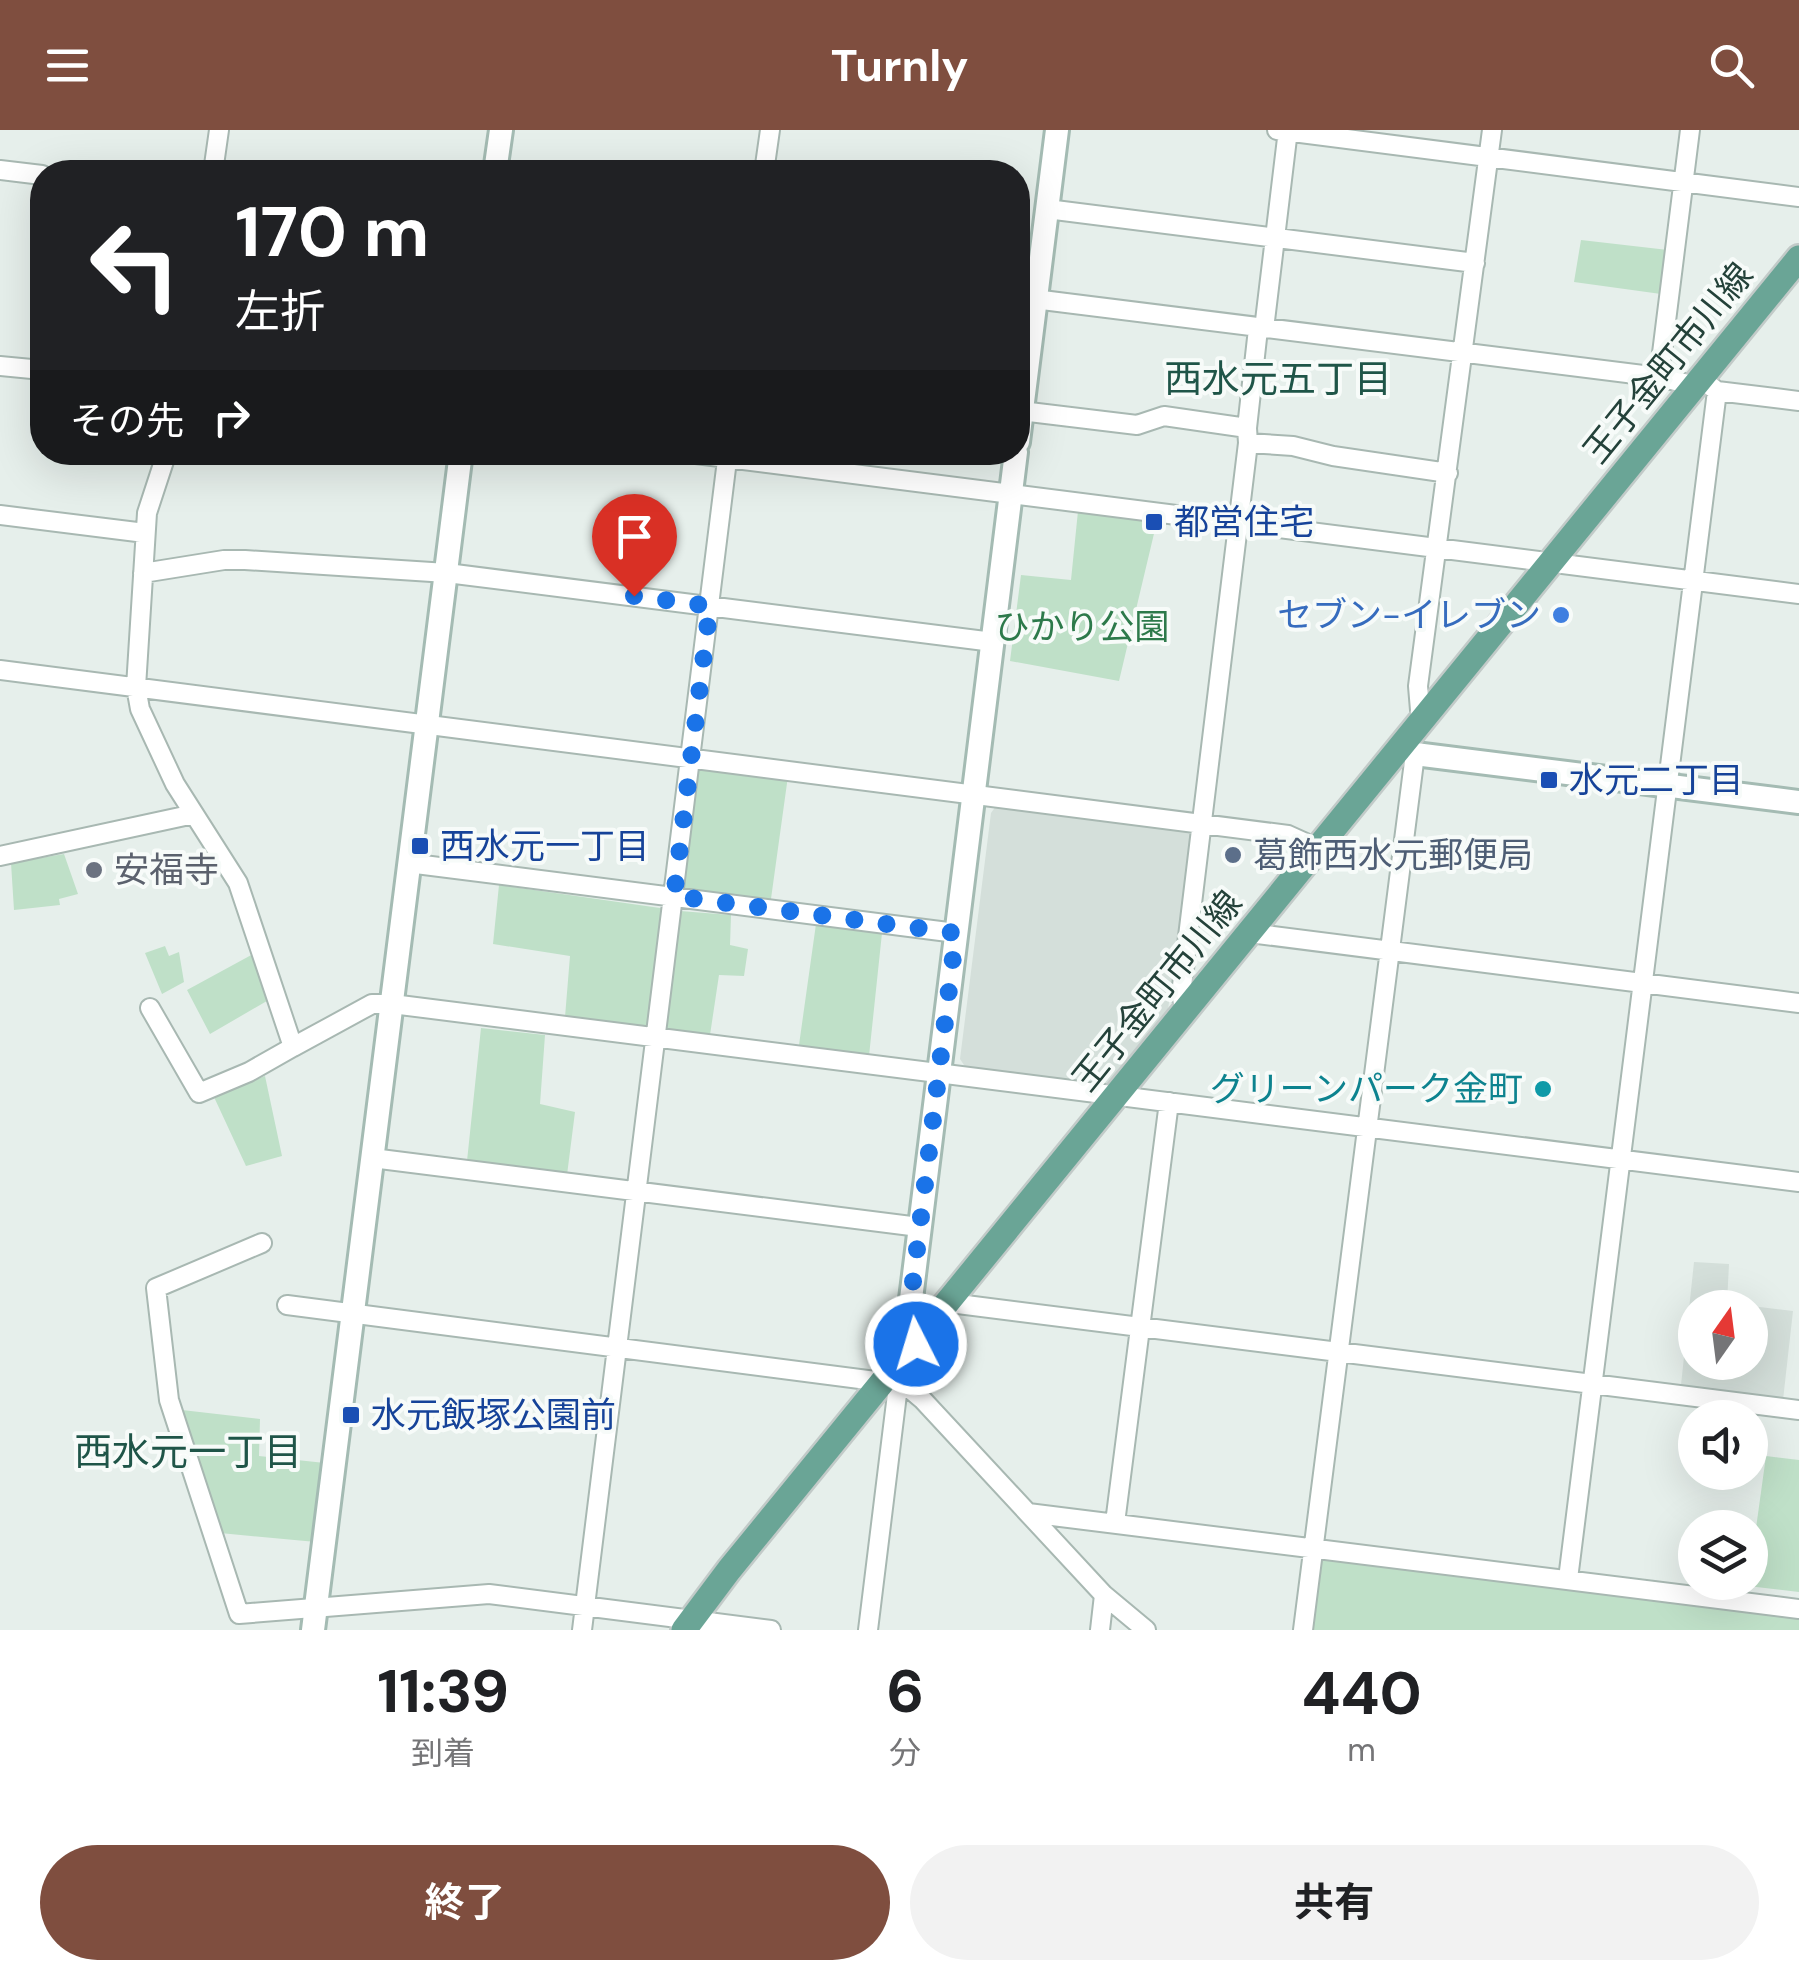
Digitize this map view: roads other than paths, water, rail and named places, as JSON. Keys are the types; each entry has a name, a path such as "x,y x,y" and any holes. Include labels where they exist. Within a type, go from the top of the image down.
{"main road":[{"name":"王子金町市川線","path":"687,1625 891,1378 1116,1094 1191,1008 1318,849 1408,750 1421,722 1550,562 1705,385 1799,258"}],"street":[{"path":"214,160 218,130"},
{"path":"497,160 501,130"},
{"path":"766,160 770,130"},
{"path":"1030,281 1047,210 1057,130"},
{"path":"1191,1008 1180,994 1247,436 1276,238 1284,130 1799,197"},
{"path":"1421,722 1418,686 1492,130"},
{"path":"1659,376 1690,130"},
{"path":"0,170 30,174"},
{"path":"1047,210 1474,263"},
{"path":"1030,299 1659,376 1799,400"},
{"path":"0,366 30,369"},
{"path":"1568,1580 1694,581 1705,385"},
{"path":"1030,412 1137,426 1164,416 1333,456 1448,473"},
{"path":"163,465 147,513 136,687 146,723 175,784 238,883 293,1047"},
{"path":"314,1619 459,465"},
{"path":"582,1630 727,465"},
{"path":"795,465 1799,594"},
{"path":"916,1344 909,1316 1014,465"},
{"path":"0,515 145,533"},
{"path":"143,573 224,560 447,572 993,642"},
{"path":"0,670 1201,823 1288,835 1318,849"},
{"path":"1303,1630 1411,765 1408,750 1799,802"},
{"path":"0,856 194,814"},
{"path":"408,863 956,933"},
{"path":"1250,933 1799,1003"},
{"path":"150,1008 199,1093 249,1072 372,1004 392,1004 1799,1182"},
{"path":"1116,1524 1170,1102"},
{"path":"372,1158 919,1227"},
{"path":"262,1244 156,1288 169,1400 239,1614 314,1619 490,1594 687,1625 759,1629"},
{"path":"950,1303 1799,1410"},
{"path":"287,1306 891,1378 1028,1513 1104,1596 1146,1630"},
{"path":"868,1630 891,1378"},
{"path":"1028,1513 1799,1609"},
{"path":"1100,1630 1104,1596"}],"place":[{"name":"都営住宅","path":"1154,522"},
{"name":"セブン-イレブン","path":"1561,615"},
{"name":"水元二丁目","path":"1549,780"},
{"name":"西水元一丁目","path":"420,846"},
{"name":"葛飾西水元郵便局","path":"1233,855"},
{"name":"安福寺","path":"94,870"},
{"name":"グリーンパーク金町","path":"1543,1089"},
{"name":"水元飯塚公園前","path":"351,1415"}],"district":[{"name":"西水元五丁目","path":"1278,379"},
{"name":"西水元一丁目","path":"188,1452"}],"park label":[{"name":"ひかり公園","path":"1082,627"}]}
